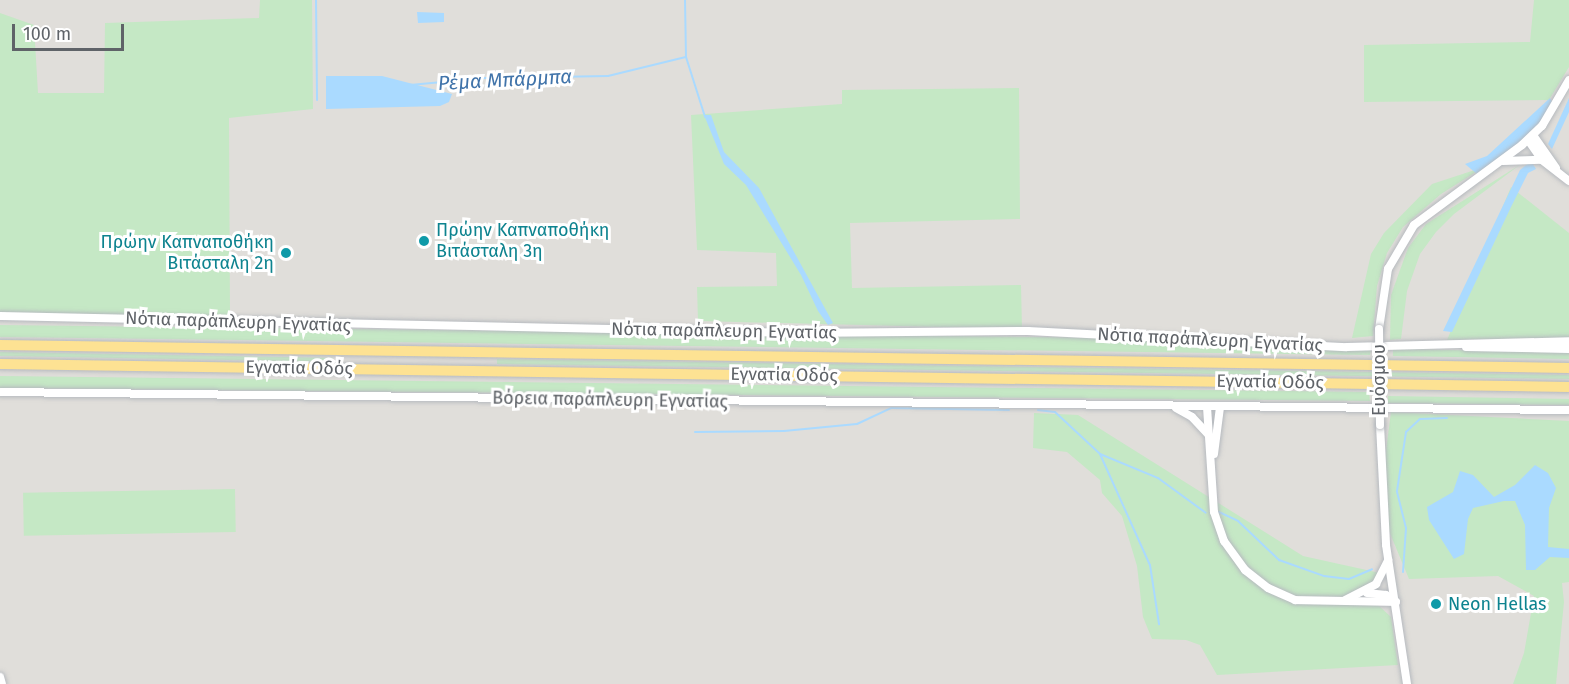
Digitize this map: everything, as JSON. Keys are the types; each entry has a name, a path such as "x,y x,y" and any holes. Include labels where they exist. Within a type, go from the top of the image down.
{"highway":[{"name":"Εγνατία Οδός","path":"0,345 1569,368"},
{"name":"Εγνατία Οδός","path":"0,364 1569,387"}],"street":[{"name":"Ευόσμου","path":"1407,684 1388,558 1380,424 1379,329 1386,279 1404,238 1427,211 1497,163 1530,137 1552,112 1569,80"},
{"path":"1530,137 1542,160"},
{"path":"1530,137 1569,181"},
{"path":"1497,163 1512,159 1542,160 1556,168"},
{"name":"Νότια παράπλευρη Εγνατίας","path":"0,316 798,333 1028,331 1338,346 1448,345 1569,349"},
{"name":"Νότια παράπλευρη Εγνατίας","path":"1448,345 1479,341 1569,341"},
{"name":"Βόρεια παράπλευρη Εγνατίας","path":"0,392 1569,410"},
{"path":"1173,407 1192,417 1209,435"},
{"path":"1207,407 1218,526 1245,570 1289,598 1342,602 1396,602"},
{"path":"1212,466 1220,407"},
{"path":"1363,594 1380,580 1388,558"},
{"path":"1342,602 1363,594 1379,592 1396,602"},
{"path":"0,677 2,684"}],"shaded area":[{"path":"0,0 1569,0 1569,684 0,684"}],"green space":[{"path":"260,0 312,0 313,109 229,118 230,315 225,319 0,315 0,13 34,25 38,93 104,93 105,23 259,18"},
{"path":"1534,0 1569,0 1569,67 1549,100 1364,102 1364,45 1530,42"},
{"path":"1019,88 1020,219 850,223 852,288 1021,285 1022,329 698,321 697,287 777,286 776,253 697,250 691,115 842,104 842,90"},
{"path":"1521,164 1454,214 1436,232 1420,254 1407,291 1401,339 1390,340 1391,295 1408,248 1426,224"},
{"path":"1484,167 1441,194 1403,227 1387,253 1377,286 1373,336 1352,338 1371,254 1384,233 1432,184"},
{"path":"1511,187 1569,233 1569,338 1447,340"},
{"path":"0,325 1134,338 1371,347 1370,355 0,337"},
{"path":"1393,349 1569,352 1569,359 1393,356"},
{"path":"0,352 333,358 333,362 0,356"},
{"path":"497,359 1569,375 1569,379 497,364"},
{"path":"0,376 1369,392 1370,401 0,388"},
{"path":"1388,396 1569,399 1569,405 1388,403"},
{"path":"1391,412 1569,421 1569,582 1562,583 1564,602 1556,684 1513,684 1524,653 1534,596 1498,576 1409,579 1389,531 1385,458"},
{"path":"1034,413 1078,415 1303,556 1380,573 1377,604 1391,617 1398,665 1217,675 1200,645 1186,640 1152,639 1143,617 1137,566 1122,516 1102,493 1100,480 1067,452 1033,448"},
{"path":"235,489 236,532 24,536 23,493"}],"water":[{"path":"417,12 444,13 444,22 418,23"},
{"path":"326,76 382,76 452,94 449,102 440,106 326,109"},
{"path":"1550,98 1553,103 1543,127 1477,174 1465,164 1487,156"},
{"path":"1569,98 1569,112 1552,149 1548,144"},
{"path":"704,115 711,115 724,152 759,188 833,323 828,325 818,311 801,275 746,185 724,164"},
{"path":"1531,161 1536,169 1528,173 1452,332 1443,331 1520,170"},
{"path":"1535,465 1548,473 1556,488 1549,508 1548,547 1569,549 1569,558 1550,557 1535,570 1526,570 1525,525 1515,501 1504,501 1473,508 1468,519 1464,554 1454,559 1429,520 1427,507 1453,492 1460,471 1473,475 1494,497 1515,485"}],"waterway":[{"name":"Ρέμα Μπάρμπα","path":"316,0 317,100"},
{"name":"Ρέμα Μπάρμπα","path":"685,0 686,57 705,117"},
{"name":"Ρέμα Μπάρμπα","path":"410,85 486,78 608,76 686,57"},
{"name":"Ρέμα Μπάρμπα","path":"695,432 784,431 857,424 892,408 1009,410"},
{"path":"1038,410 1055,412 1100,454 1150,565 1159,624"},
{"path":"1403,572 1406,528 1397,491 1406,432 1420,419 1447,418"},
{"path":"1100,454 1158,478 1206,513"},
{"path":"1219,512 1238,521 1279,560 1324,576 1349,579 1372,569"}],"place":[{"name":"Πρώην Καπναποθήκη Βιτάσταλη 3η","path":"424,241"},
{"name":"Πρώην Καπναποθήκη Βιτάσταλη 2η","path":"286,253"},
{"name":"Neon Hellas","path":"1436,604"}]}
